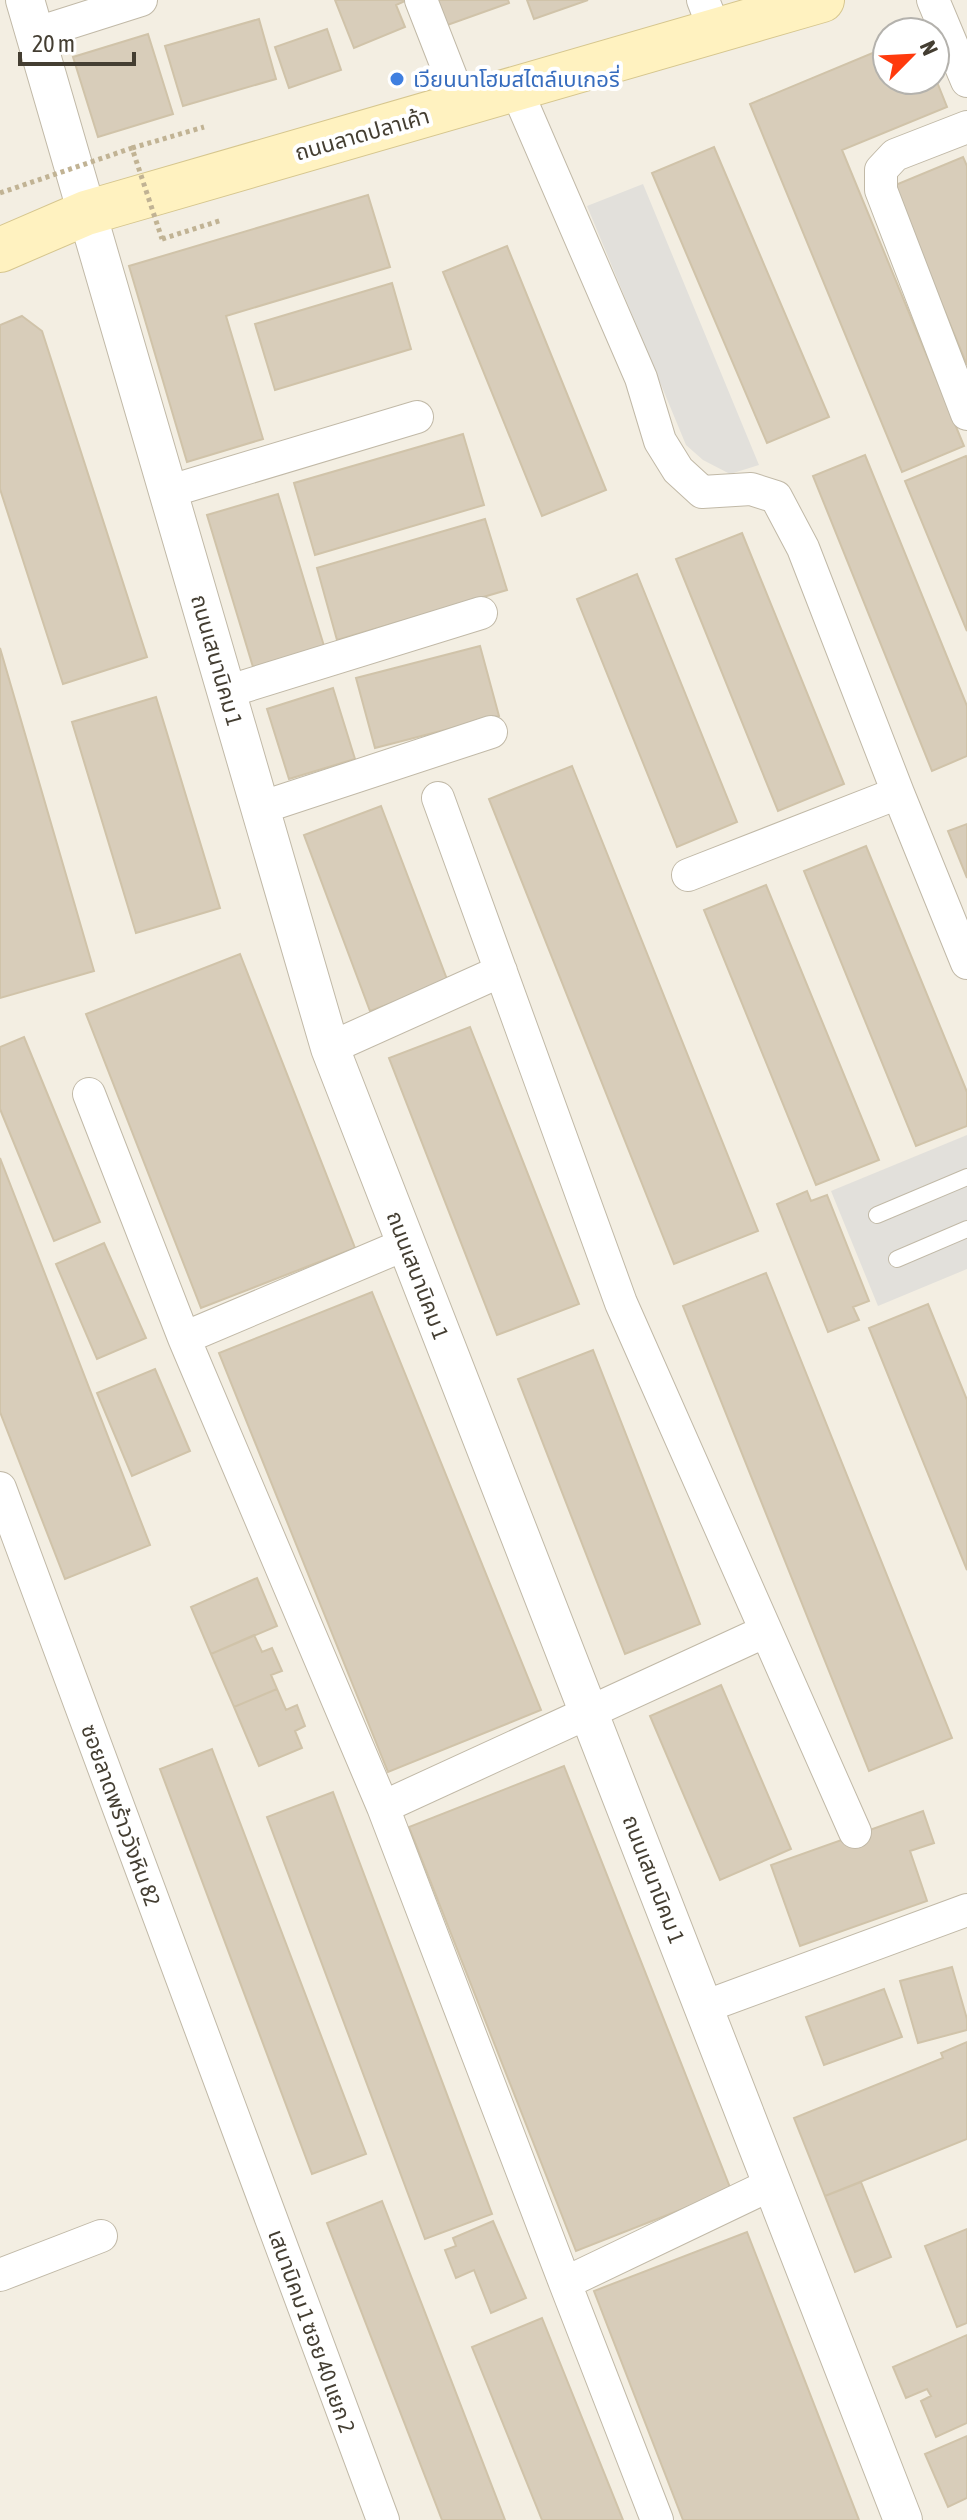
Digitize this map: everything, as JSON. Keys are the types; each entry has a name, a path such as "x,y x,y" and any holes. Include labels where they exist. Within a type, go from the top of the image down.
{"main road":[{"name":"ถนนลาดปลาเค้า","path":"0,250 86,213 516,89 709,15 822,0"}],"street":[{"path":"29,17 141,0"},
{"path":"421,0 462,105"},
{"path":"933,0 967,81"},
{"name":"ถนนเสนานิคม 1","path":"29,17 330,1048 903,2520"},
{"path":"516,89 641,378 660,441 678,470 702,492 751,489 776,497 803,548 967,963"},
{"path":"967,127 895,155 881,170 881,190 967,414"},
{"path":"167,492 417,417"},
{"path":"226,692 481,613"},
{"path":"260,808 491,732"},
{"path":"688,875 898,793"},
{"path":"438,798 621,1303 855,1832"},
{"path":"330,1048 501,971"},
{"path":"89,1094 184,1338 383,1807 657,2520"},
{"path":"184,1338 406,1244"},
{"name":"ซอยลาดพร้าววังหิน 82","path":"0,1488 242,2142"},
{"path":"383,1807 766,1631"},
{"path":"704,2007 967,1910"},
{"name":"เสนานิคม 1 ซอย 40 แยก 2","path":"242,2142 383,2520"},
{"path":"565,2283 772,2184"},
{"path":"0,2275 101,2236"}],"lane":[{"path":"877,1215 967,1177"},
{"path":"897,1259 967,1229"}],"path":[{"path":"0,193 204,127"},
{"path":"132,148 162,239 227,218"}],"shaded area":[{"path":"643,184 759,465 730,474 703,460 686,445 587,206"},
{"path":"967,1135 967,1269 878,1306 831,1191"}],"building":[{"path":"335,0 407,0 396,5 405,27 354,48"},
{"path":"428,0 508,0 509,3 439,28"},
{"path":"527,0 588,0 534,19"},
{"path":"259,19 276,79 183,106 165,46"},
{"path":"327,29 341,70 289,88 275,47"},
{"path":"148,34 173,114 98,137 73,57"},
{"path":"871,54 871,96 943,96 947,107 842,150 964,446 902,472 750,104"},
{"path":"714,147 829,417 767,443 652,173"},
{"path":"963,157 967,166 967,365 893,186"},
{"path":"368,195 390,267 226,316 263,439 187,462 129,266"},
{"path":"507,246 606,490 542,516 443,272"},
{"path":"392,283 411,349 275,390 255,324"},
{"path":"22,316 42,331 147,657 63,684 0,489 0,325"},
{"path":"463,434 484,505 315,555 294,483"},
{"path":"865,455 967,706 967,756 932,771 813,476"},
{"path":"967,458 967,631 905,481"},
{"path":"278,494 324,646 253,667 207,515"},
{"path":"485,519 507,590 337,640 317,568"},
{"path":"742,533 844,784 778,811 676,559"},
{"path":"637,574 737,822 677,847 577,599"},
{"path":"480,646 499,716 375,748 356,678"},
{"path":"0,648 94,971 0,998"},
{"path":"333,688 355,759 289,779 267,709"},
{"path":"156,697 220,908 136,933 72,722"},
{"path":"572,766 758,1231 674,1264 489,799"},
{"path":"381,806 448,982 370,1011 304,835"},
{"path":"967,824 967,878 948,831"},
{"path":"866,846 967,1092 967,1126 916,1146 804,871"},
{"path":"766,885 879,1160 816,1185 704,910"},
{"path":"240,954 355,1248 201,1308 86,1014"},
{"path":"470,1027 579,1304 497,1335 389,1058"},
{"path":"24,1037 100,1222 54,1241 0,1109 0,1047"},
{"path":"0,1158 150,1545 65,1579 0,1412"},
{"path":"807,1191 811,1201 827,1195 869,1301 853,1307 859,1320 828,1332 777,1204"},
{"path":"104,1243 146,1338 97,1359 56,1264"},
{"path":"766,1273 952,1738 869,1771 683,1306"},
{"path":"372,1292 541,1710 388,1772 219,1353"},
{"path":"928,1304 967,1400 967,1570 869,1328"},
{"path":"593,1350 700,1624 625,1654 518,1379"},
{"path":"155,1369 190,1451 132,1476 97,1393"},
{"path":"257,1578 277,1626 211,1654 191,1607"},
{"path":"254,1635 262,1652 272,1648 282,1671 271,1675 277,1689 234,1707 211,1654"},
{"path":"721,1685 791,1849 720,1880 650,1716"},
{"path":"277,1689 286,1710 297,1705 305,1726 295,1731 302,1748 259,1766 234,1707"},
{"path":"212,1749 366,2154 312,2174 160,1769"},
{"path":"564,1766 731,2190 576,2251 409,1827"},
{"path":"333,1792 492,2214 425,2239 267,1817"},
{"path":"923,1811 934,1843 910,1851 927,1901 800,1946 771,1865"},
{"path":"952,1967 967,2019 967,2030 918,2043 900,1981"},
{"path":"884,1989 902,2037 824,2065 806,2017"},
{"path":"967,2042 967,2139 825,2196 794,2118 943,2058 941,2053"},
{"path":"861,2182 891,2257 855,2272 825,2196"},
{"path":"382,2201 505,2520 442,2520 327,2223"},
{"path":"493,2221 526,2298 491,2313 474,2270 456,2278 445,2250 456,2246 453,2238"},
{"path":"967,2229 967,2323 957,2327 925,2246"},
{"path":"747,2232 859,2520 683,2520 594,2291"},
{"path":"542,2318 623,2520 542,2520 472,2347"},
{"path":"967,2335 967,2423 936,2437 921,2401 931,2396 927,2389 906,2398 893,2367"},
{"path":"967,2436 967,2498 948,2507 925,2454"}],"place":[{"name":"เวียนนาโฮมสไตล์เบเกอรี่","path":"397,79"}]}
